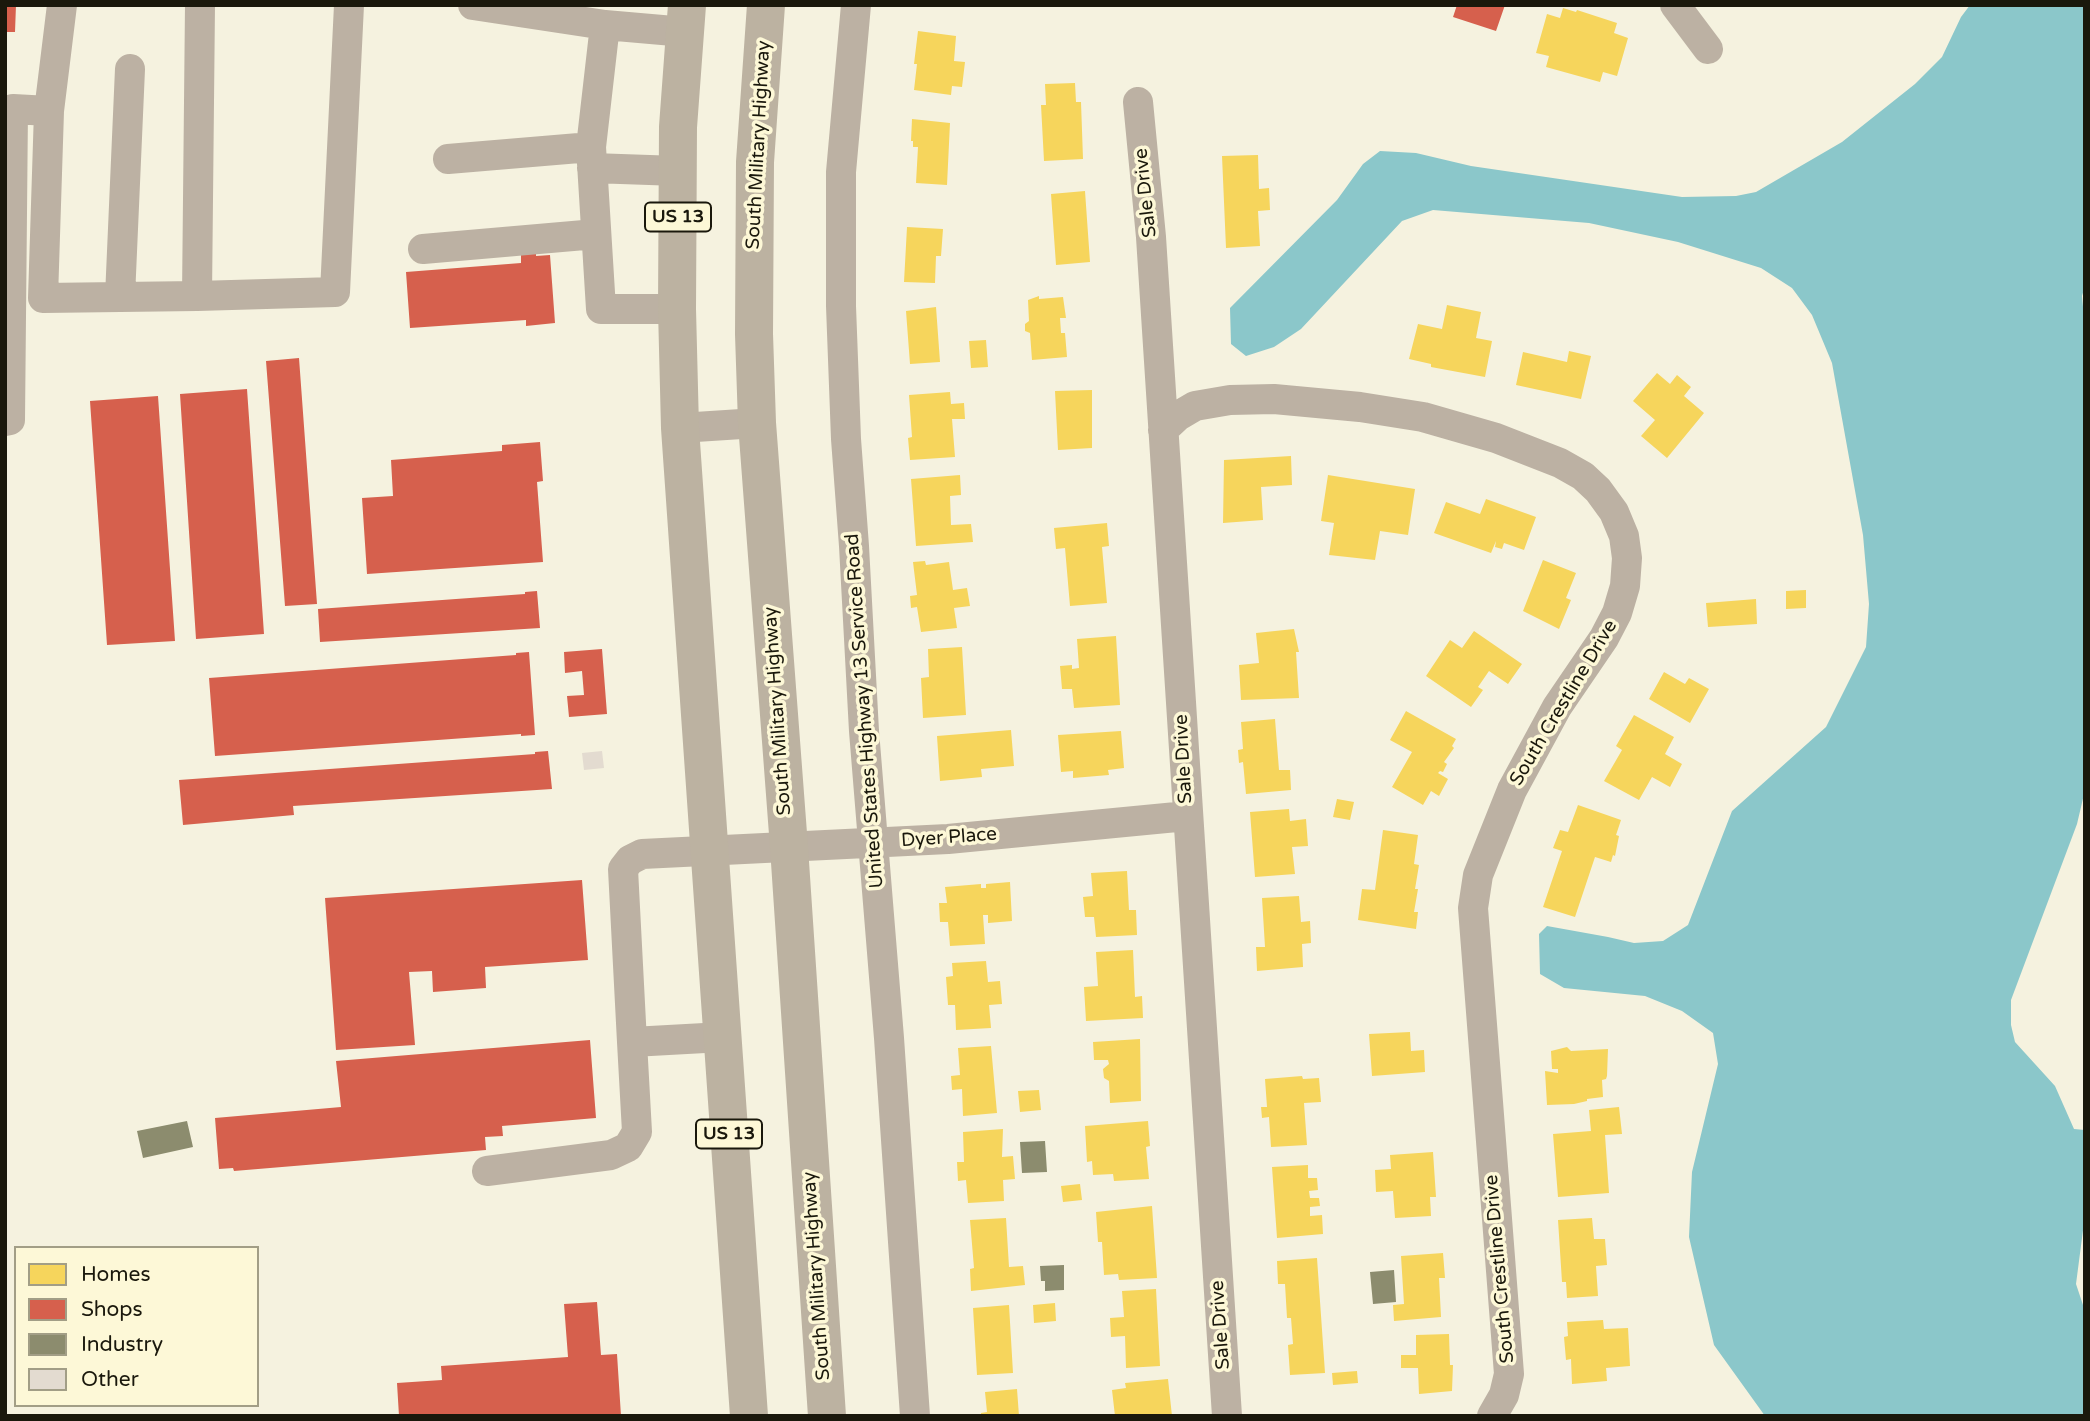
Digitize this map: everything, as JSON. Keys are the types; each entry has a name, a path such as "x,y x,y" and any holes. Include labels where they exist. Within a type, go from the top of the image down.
{"main road":[{"name":"South Military Highway","path":"766,5 755,189 754,321 757,423 789,847 827,1416"},
{"name":"US 13","path":"686,19 678,127 677,309 680,428 749,1416"}],"street":[{"path":"62,5 48,111 43,298 335,292 349,5"},
{"path":"197,296 200,5"},
{"path":"473,5 605,25 686,19"},
{"name":"United States Highway 13 Service Road","path":"856,5 842,172 841,306 846,439 915,1416"},
{"path":"1675,5 1708,49"},
{"path":"605,25 591,157 601,309 677,309"},
{"path":"120,297 130,69"},
{"name":"Sale Drive","path":"1138,102 1151,237 1227,1416"},
{"path":"5,421 10,420 9,109 48,111"},
{"path":"448,159 591,157 678,171"},
{"path":"423,249 596,234"},
{"name":"South Crestline Drive","path":"1163,430 1195,405 1230,400 1274,399 1360,407 1423,417 1496,438 1571,470 1598,490 1614,512 1624,536 1627,558 1625,586 1617,613 1604,638 1558,708 1513,790 1486,849 1472,908 1509,1374 1504,1395 1492,1416"},
{"path":"680,428 757,423"},
{"name":"Dyer Place","path":"632,1042 623,869 630,860 642,854 948,839 1187,816"},
{"path":"487,1171 611,1155 628,1147 637,1132 632,1042 723,1037"}],"water":[{"path":"1970,5 2085,5 2085,286 2082,296 2085,328 2085,790 2077,824 2011,1000 2011,1025 2015,1042 2055,1086 2074,1129 2085,1130 2085,1215 2076,1284 2085,1311 2085,1416 1765,1416 1714,1345 1689,1237 1692,1172 1718,1064 1713,1033 1682,1011 1645,996 1564,988 1540,974 1539,934 1547,926 1634,943 1663,941 1688,925 1732,811 1826,727 1866,647 1869,604 1863,535 1832,363 1812,315 1792,288 1761,268 1678,242 1589,223 1433,210 1402,221 1301,329 1274,347 1246,356 1231,344 1230,308 1337,200 1363,164 1380,151 1416,153 1471,166 1682,197 1736,196 1756,192 1842,142 1915,84 1942,57 1961,17"}],"building: Homes":[{"path":"1563,8 1617,23 1614,33 1628,38 1617,76 1603,72 1600,82 1546,67 1549,56 1536,53 1547,14 1560,18"},
{"path":"918,31 956,36 954,61 965,62 962,87 952,86 951,95 914,90"},
{"path":"1075,83 1076,102 1081,102 1083,159 1044,161 1041,105 1046,105 1045,84"},
{"path":"912,119 950,123 947,185 916,183 918,147 913,147 911,141"},
{"path":"1258,155 1259,189 1269,188 1270,210 1258,211 1260,246 1226,248 1222,156"},
{"path":"1085,191 1090,262 1056,265 1051,194"},
{"path":"907,227 943,229 941,256 936,256 935,283 904,282"},
{"path":"1039,296 1039,299 1063,297 1066,318 1060,318 1061,333 1065,333 1067,357 1032,360 1030,333 1025,331 1025,324 1029,321 1028,300"},
{"path":"1447,305 1481,312 1476,338 1492,341 1485,377 1431,367 1431,364 1409,359 1418,324 1442,329"},
{"path":"936,307 940,362 910,364 906,311"},
{"path":"986,340 988,367 971,368 969,341"},
{"path":"1569,351 1591,356 1581,399 1516,385 1523,352 1567,362"},
{"path":"1657,373 1670,384 1677,375 1691,387 1684,396 1704,413 1667,458 1641,436 1655,420 1633,401"},
{"path":"1092,390 1092,448 1058,450 1055,391"},
{"path":"950,392 951,404 964,403 965,419 952,419 955,457 910,460 908,438 912,437 909,395"},
{"path":"1291,456 1292,485 1261,487 1263,520 1223,523 1224,460"},
{"path":"960,475 961,495 950,496 951,525 971,524 973,542 916,546 911,479"},
{"path":"1328,475 1415,489 1408,535 1380,531 1375,560 1329,555 1334,523 1321,521"},
{"path":"1486,499 1536,517 1524,550 1504,543 1502,549 1495,547 1496,541 1491,553 1434,533 1446,502 1480,514"},
{"path":"1107,523 1109,546 1102,547 1107,603 1070,606 1065,548 1056,549 1054,528"},
{"path":"1543,560 1576,573 1566,598 1571,600 1559,629 1523,611"},
{"path":"925,561 926,565 949,562 953,590 967,588 970,606 954,608 957,628 921,632 917,607 911,608 910,596 917,595 913,562"},
{"path":"1806,590 1806,608 1786,609 1786,591"},
{"path":"1756,599 1757,624 1708,627 1706,603"},
{"path":"1294,629 1299,652 1296,652 1299,698 1241,700 1239,665 1259,663 1256,633"},
{"path":"1474,631 1522,664 1508,684 1489,671 1478,687 1483,690 1471,707 1426,676 1450,640 1462,648"},
{"path":"1116,636 1120,705 1074,708 1072,689 1062,689 1060,666 1072,665 1072,669 1079,668 1077,639"},
{"path":"962,647 966,715 923,718 921,678 929,677 928,649"},
{"path":"1664,672 1685,684 1689,678 1709,689 1690,723 1649,699"},
{"path":"1406,711 1456,739 1452,746 1454,748 1444,762 1447,764 1443,772 1438,773 1448,779 1439,796 1431,791 1423,805 1392,787 1412,752 1390,740"},
{"path":"1634,715 1674,737 1665,754 1682,764 1670,787 1652,777 1639,800 1604,781 1622,750 1616,746"},
{"path":"1275,719 1279,770 1290,770 1291,790 1246,794 1243,762 1239,763 1238,750 1243,749 1241,722"},
{"path":"1011,730 1014,766 981,769 982,777 940,781 937,736"},
{"path":"1121,731 1124,768 1108,770 1109,775 1073,778 1073,771 1061,772 1058,735"},
{"path":"1337,799 1354,802 1350,820 1333,817"},
{"path":"1578,805 1621,820 1616,835 1619,836 1615,856 1613,855 1611,862 1595,857 1575,917 1543,907 1562,851 1553,848 1560,830 1568,832"},
{"path":"1289,809 1290,821 1306,819 1308,846 1292,847 1295,874 1255,877 1250,812"},
{"path":"1383,830 1418,835 1414,864 1419,865 1415,889 1418,889 1414,912 1418,912 1416,929 1358,920 1362,889 1375,890"},
{"path":"1127,871 1129,910 1136,910 1137,935 1096,937 1094,917 1085,917 1083,897 1093,896 1091,873"},
{"path":"1010,882 1012,921 988,923 988,915 983,915 985,944 950,946 948,922 940,922 939,903 947,903 945,887 981,884 981,888 986,888 986,884"},
{"path":"1299,896 1301,922 1310,921 1311,943 1302,944 1303,967 1257,971 1256,947 1265,947 1262,898"},
{"path":"1133,950 1135,997 1142,996 1143,1018 1086,1021 1084,987 1098,986 1096,952"},
{"path":"986,961 988,982 1000,981 1002,1004 989,1005 991,1028 956,1030 955,1005 948,1005 946,977 953,976 952,963"},
{"path":"1410,1032 1411,1051 1424,1050 1425,1072 1372,1076 1369,1034"},
{"path":"1140,1039 1141,1101 1110,1103 1109,1081 1104,1078 1103,1069 1109,1064 1108,1060 1094,1060 1093,1042"},
{"path":"991,1046 997,1113 963,1116 962,1089 952,1090 951,1076 960,1075 958,1048"},
{"path":"1567,1047 1571,1051 1608,1049 1607,1076 1602,1080 1603,1097 1574,1104 1547,1105 1545,1071 1558,1073 1558,1069 1552,1069 1551,1051"},
{"path":"1302,1076 1303,1079 1319,1078 1321,1102 1304,1103 1307,1145 1271,1147 1269,1117 1262,1118 1261,1107 1267,1107 1265,1079"},
{"path":"1039,1090 1041,1110 1020,1112 1018,1091"},
{"path":"1619,1107 1622,1134 1605,1135 1609,1193 1558,1197 1553,1134 1591,1131 1589,1110"},
{"path":"1148,1121 1150,1146 1146,1147 1149,1179 1114,1181 1113,1174 1093,1175 1092,1161 1087,1162 1085,1126"},
{"path":"1003,1129 1002,1157 1013,1156 1015,1179 1003,1180 1004,1201 968,1203 966,1180 958,1181 957,1162 964,1162 963,1132"},
{"path":"1433,1152 1436,1197 1430,1197 1431,1216 1395,1218 1393,1191 1376,1192 1375,1170 1391,1169 1390,1155"},
{"path":"1308,1165 1308,1178 1317,1178 1318,1190 1309,1191 1310,1198 1319,1198 1320,1206 1310,1207 1310,1216 1322,1215 1323,1234 1277,1238 1272,1167"},
{"path":"1080,1184 1082,1200 1063,1202 1061,1186"},
{"path":"1152,1206 1157,1278 1119,1280 1118,1274 1104,1275 1102,1242 1098,1242 1096,1212"},
{"path":"1006,1218 1009,1267 1023,1266 1025,1285 971,1291 970,1269 974,1268 970,1220"},
{"path":"1592,1218 1594,1239 1605,1239 1607,1265 1596,1266 1598,1296 1567,1298 1566,1282 1562,1282 1558,1220"},
{"path":"1443,1253 1445,1278 1439,1278 1441,1317 1394,1321 1393,1305 1404,1304 1401,1256"},
{"path":"1317,1258 1325,1373 1290,1375 1288,1345 1293,1344 1291,1318 1287,1318 1285,1284 1278,1284 1277,1261"},
{"path":"1156,1289 1160,1366 1126,1368 1125,1336 1111,1337 1110,1318 1124,1317 1122,1291"},
{"path":"1055,1303 1056,1321 1034,1323 1033,1305"},
{"path":"1009,1305 1013,1373 977,1375 973,1308"},
{"path":"1603,1320 1604,1329 1628,1328 1630,1366 1606,1368 1607,1381 1572,1384 1571,1359 1566,1360 1564,1337 1568,1336 1567,1322"},
{"path":"1449,1334 1450,1365 1453,1365 1452,1391 1419,1394 1418,1368 1401,1368 1401,1355 1416,1355 1416,1335"},
{"path":"1357,1371 1358,1383 1333,1385 1332,1373"},
{"path":"1168,1379 1172,1416 1115,1416 1112,1390 1126,1388 1125,1383"},
{"path":"1017,1389 1019,1416 981,1416 981,1413 987,1412 985,1392"}],"building: Shops":[{"path":"5,5 16,5 15,32 5,32"},
{"path":"1457,5 1505,5 1496,31 1453,17"},
{"path":"536,248 536,256 550,255 555,323 526,326 526,320 410,328 406,272 521,263 521,249"},
{"path":"299,358 317,604 285,606 266,361"},
{"path":"247,389 264,634 196,639 180,394"},
{"path":"158,396 175,641 107,645 90,401"},
{"path":"540,442 543,481 537,482 543,562 367,574 362,498 393,496 391,460 502,451 502,445"},
{"path":"537,591 540,628 320,642 318,609"},
{"path":"602,649 607,714 569,717 567,696 584,695 582,671 565,673 564,652"},
{"path":"529,652 535,735 215,756 209,678"},
{"path":"548,751 552,789 293,806 294,815 183,825 179,780"},
{"path":"582,880 588,960 485,967 486,988 433,992 432,971 409,972 415,1045 336,1050 325,898"},
{"path":"590,1040 596,1118 502,1126 503,1136 485,1137 486,1150 234,1171 233,1168 219,1169 215,1118 341,1107 336,1061"},
{"path":"597,1302 601,1355 617,1354 621,1416 399,1416 397,1383 442,1380 441,1366 568,1357 564,1304"}],"building: Industry":[{"path":"187,1121 193,1147 143,1158 137,1131"},
{"path":"1045,1141 1047,1172 1022,1173 1020,1142"},
{"path":"1064,1265 1064,1290 1045,1291 1040,1266"},
{"path":"1394,1270 1396,1302 1373,1304 1370,1272"}],"building: Other":[{"path":"602,751 604,768 584,770 582,753"}]}
